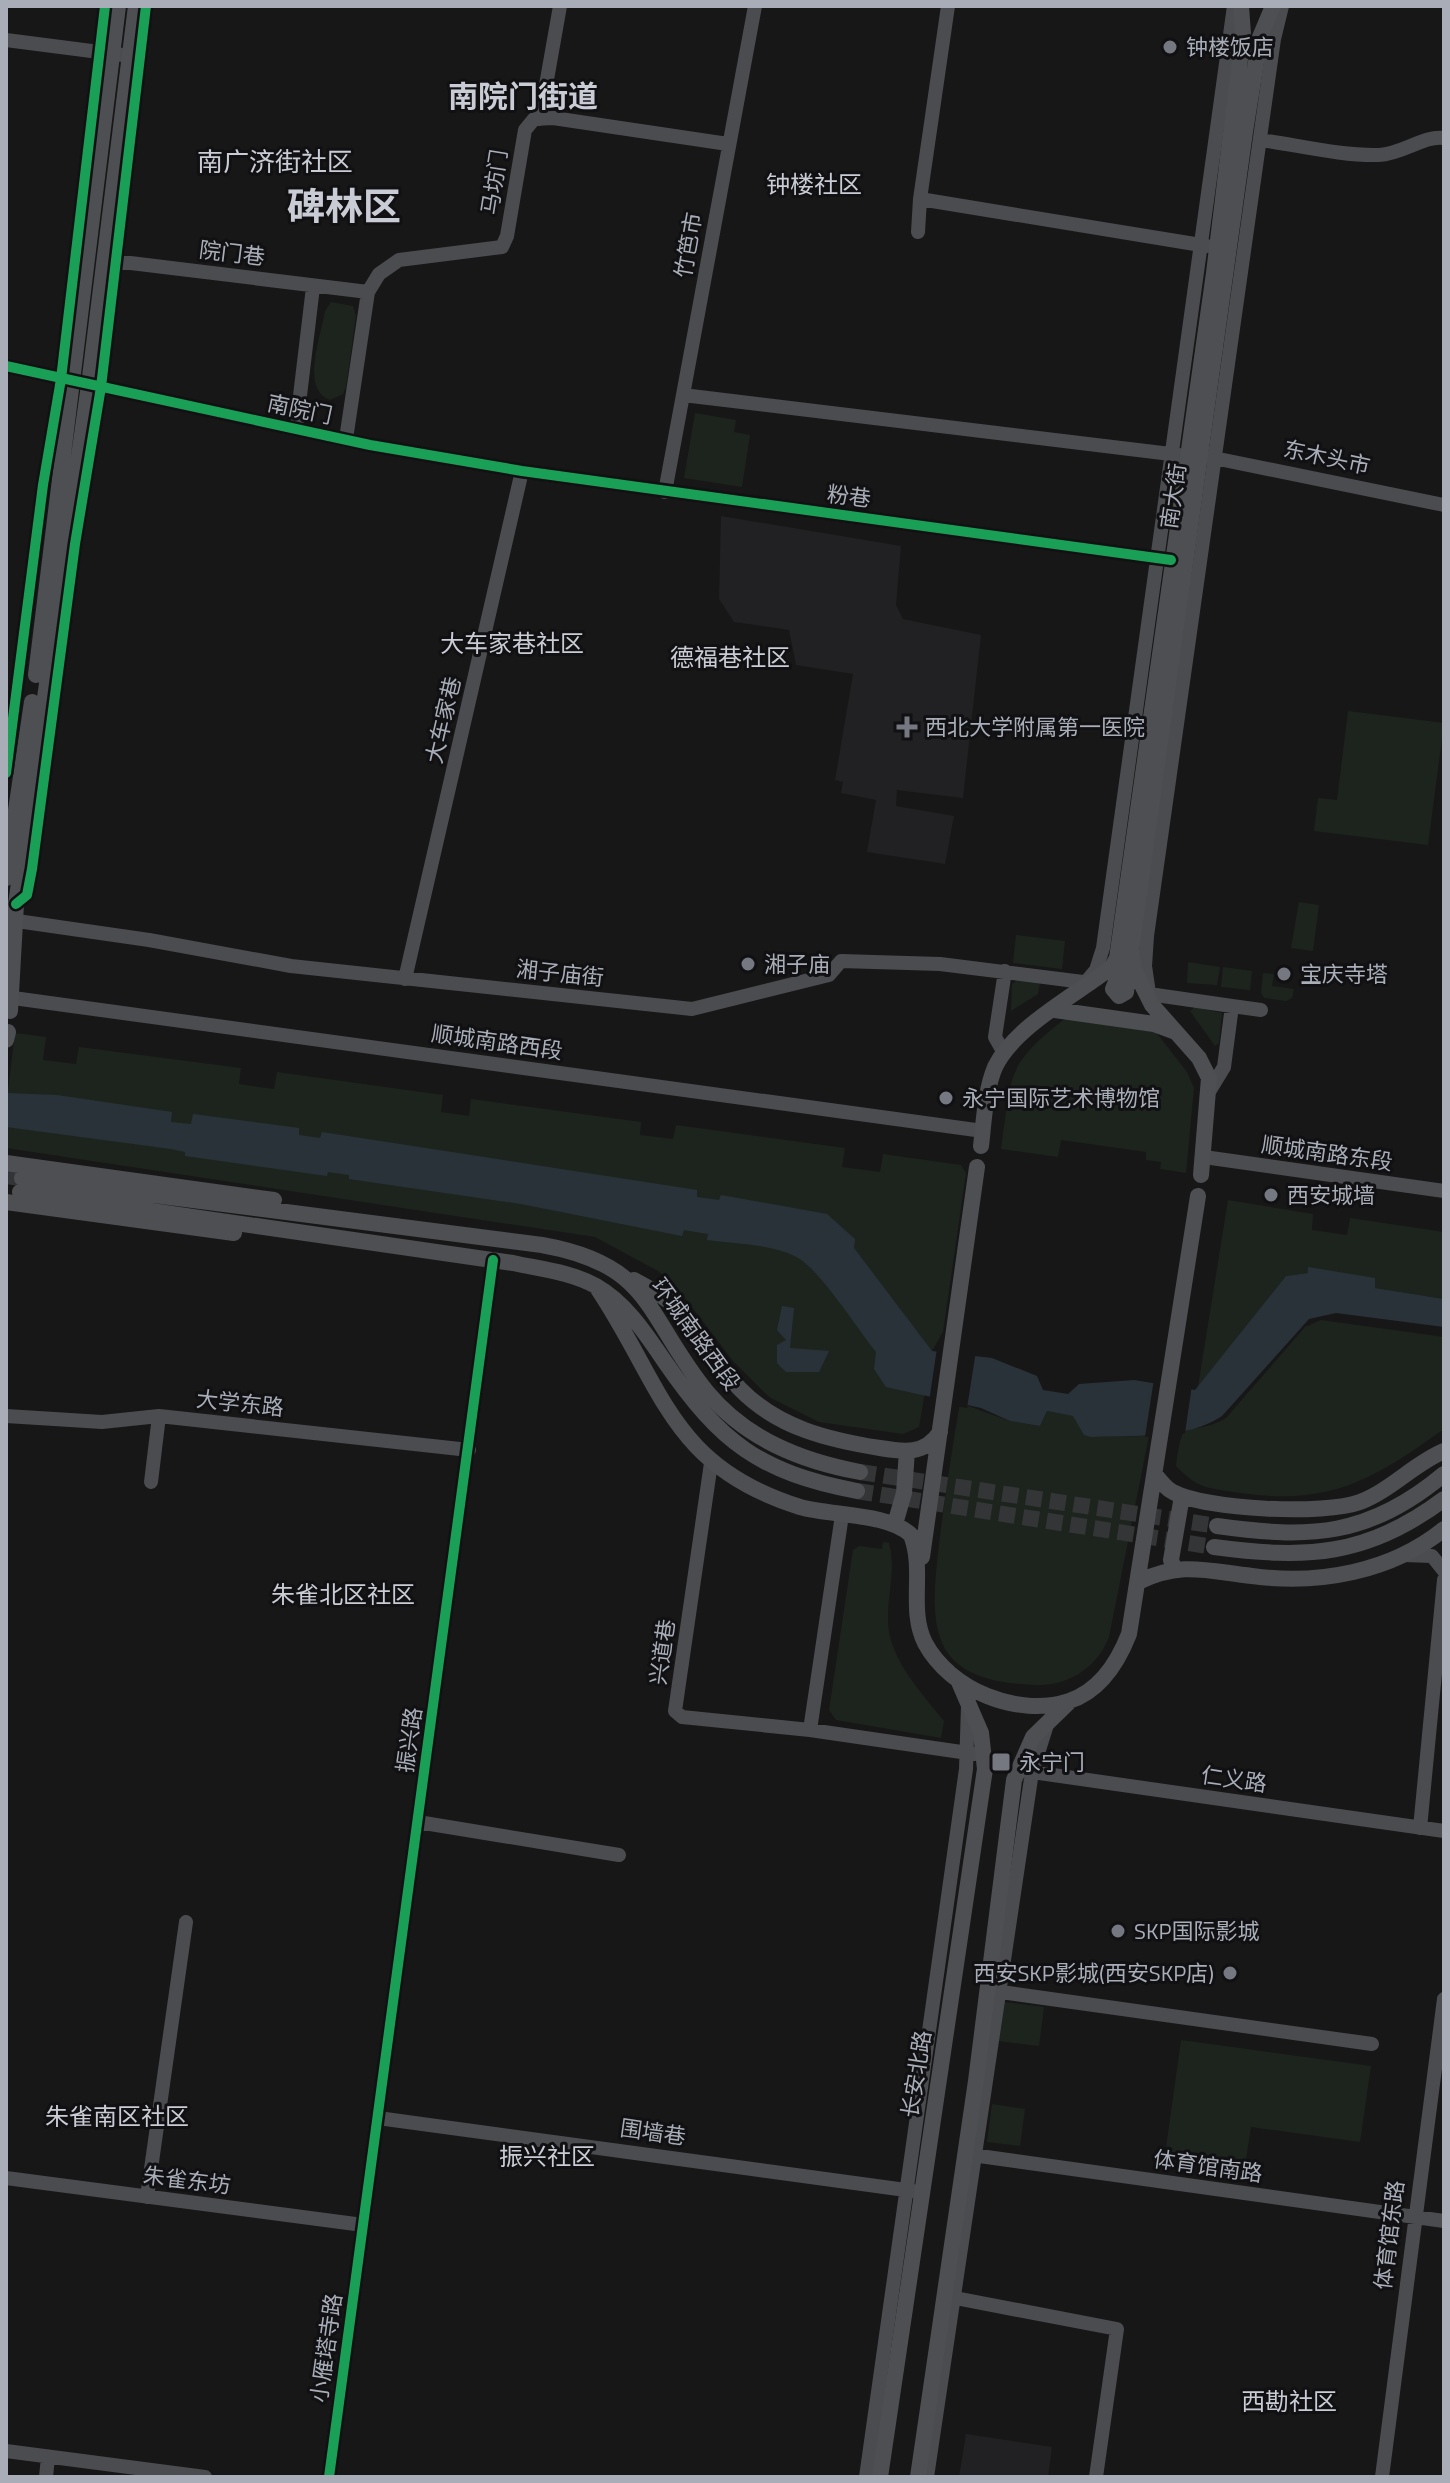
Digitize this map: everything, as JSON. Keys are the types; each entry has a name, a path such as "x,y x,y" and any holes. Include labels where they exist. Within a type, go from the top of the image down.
{"main road":[{"path":"9,1002 16,913 95,386 103,259 104,52 118,6"},
{"path":"6,878 36,678 66,380 103,259 133,57 136,6"},
{"name":"南大街","path":"1210,1090 1206,1067 1148,996 1125,947 1165,560 1194,456 1209,246 1243,34 1241,6"},
{"name":"南大街","path":"1004,1053 1021,1033 1112,967 1125,947 1194,456 1260,37 1273,6"},
{"path":"1061,1006 1154,1024 1174,1031"},
{"path":"982,1138 989,1090 1004,1053"},
{"path":"1201,1175 1210,1090"},
{"name":"环城南路西段","path":"6,1163 286,1202 348,1221"},
{"path":"917,1591 977,1167"},
{"name":"环城南路西段","path":"16,1190 348,1221 569,1250 616,1268 642,1295 706,1391 726,1412 771,1445 802,1458 860,1472"},
{"name":"环城南路西段","path":"16,1190 556,1271 596,1286 632,1317 692,1401 726,1438 774,1468 806,1480 857,1491"},
{"path":"918,2477 949,2297 1025,1771 1033,1737 1064,1706 1106,1676 1120,1658 1129,1634 1198,1196"},
{"path":"616,1268 680,1310 740,1389 779,1419 825,1437 907,1451 932,1444 940,1431"},
{"path":"596,1286 625,1329 665,1406 695,1448 711,1463 751,1488 778,1499 895,1524 911,1535 915,1544 916,1618 923,1639 944,1671 979,1693 1021,1703 1064,1706"},
{"path":"895,1524 904,1493 907,1451"},
{"path":"1156,1476 1170,1491 1182,1496 1282,1510 1324,1510 1375,1495 1444,1451"},
{"path":"1217,1526 1281,1535 1335,1531 1385,1514 1444,1474"},
{"path":"1174,1568 1171,1560 1182,1496"},
{"path":"1214,1547 1299,1555 1350,1548 1389,1534 1444,1499"},
{"path":"1138,1582 1174,1568 1310,1578 1362,1571 1399,1556 1444,1529"},
{"name":"长安北路","path":"880,2477 914,2191 983,1783 981,1733 959,1682"}],"street":[{"path":"6,773 43,485 66,380 104,52 105,6"},
{"path":"6,40 133,57 146,6"},
{"path":"560,6 540,119 728,144"},
{"name":"竹笆市","path":"665,492 755,6"},
{"path":"918,232 948,6"},
{"path":"920,199 1209,246 1234,6"},
{"path":"1261,1010 1148,996 1145,966 1194,456 1260,140 1282,6"},
{"name":"马坊门","path":"368,292 379,274 399,260 502,247 507,236 525,130 534,119 540,119"},
{"path":"1260,140 1377,155 1402,152 1434,136 1444,138"},
{"name":"院门巷","path":"103,259 368,292"},
{"name":"南院门","path":"296,429 313,287"},
{"path":"346,439 368,292"},
{"name":"南院门","path":"6,366 296,429 522,471"},
{"name":"东木头市","path":"683,395 1194,456 1444,505"},
{"name":"粉巷","path":"522,471 1165,560"},
{"name":"大车家巷","path":"405,979 522,471"},
{"path":"1088,983 1103,948 1165,560"},
{"name":"湘子庙街","path":"16,913 291,966 692,1009 829,975 841,961 940,964 1088,983"},
{"path":"1004,1053 995,1037 1005,971"},
{"name":"顺城南路西段","path":"9,1002 982,1138"},
{"path":"1210,1090 1224,1067 1232,1006"},
{"name":"顺城南路东段","path":"1204,1157 1444,1191"},
{"name":"振兴路","path":"363,2225 493,1260"},
{"name":"大学东路","path":"6,1416 102,1422 159,1416 469,1450"},
{"path":"151,1482 159,1416"},
{"name":"兴道巷","path":"711,1463 675,1711 682,1717 810,1730 984,1756"},
{"path":"810,1730 842,1515"},
{"path":"1399,1556 1432,1556 1444,1571"},
{"path":"1420,1828 1444,1580"},
{"path":"866,2477 914,2191 967,1753 966,1698"},
{"path":"970,2154 1001,1992 1025,1771"},
{"name":"仁义路","path":"1025,1771 1444,1831"},
{"path":"418,1822 619,1855"},
{"path":"147,2197 186,1922"},
{"path":"1001,1992 1372,2044"},
{"name":"体育馆东路","path":"1382,2477 1413,2216 1444,1999"},
{"name":"围墙巷","path":"378,2118 914,2191"},
{"name":"体育馆南路","path":"970,2154 1444,2221"},
{"name":"朱雀东坊","path":"6,2178 363,2225"},
{"name":"小雁塔寺路","path":"329,2477 363,2225"},
{"path":"927,2477 949,2297 1117,2329 1096,2477"},
{"path":"6,2451 205,2477"},
{"path":"46,2477 48,2457"}],"shaded area":[{"path":"331,302 353,306 356,316 346,387 343,394 330,400 321,394 314,374 325,311"},
{"path":"695,413 736,420 734,432 750,435 742,487 684,478"},
{"name":"西北大学附属第一医院","path":"721,516 901,546 896,605 903,619 981,635 963,798 897,790 896,806 954,816 945,864 867,852 876,800 841,793 843,782 835,780 853,674 796,665 789,630 734,622 719,599"},
{"path":"1348,711 1444,723 1428,845 1314,831 1318,798 1337,800"},
{"path":"1299,902 1319,905 1313,951 1291,948"},
{"path":"1016,935 1065,941 1062,969 1013,963"},
{"path":"1188,962 1220,967 1217,985 1187,983"},
{"path":"1223,967 1252,971 1250,990 1221,987"},
{"path":"1263,973 1274,974 1272,986 1294,989 1292,998 1286,1001 1264,998 1261,993"},
{"path":"1017,980 1040,982 1038,994 1011,1011 1012,984"},
{"path":"1195,1007 1222,1013 1219,1043 1215,1046 1190,1011"},
{"path":"1066,1018 1155,1031 1187,1072 1194,1088 1186,1173 1160,1169 1161,1162 1146,1160 1146,1152 1061,1140 1058,1157 1001,1149 1014,1074 1031,1048"},
{"path":"15,1033 46,1037 43,1060 76,1064 79,1047 241,1068 239,1084 274,1089 277,1072 443,1095 441,1112 469,1116 471,1099 641,1122 640,1135 673,1139 676,1125 845,1148 842,1167 880,1172 883,1154 961,1165 966,1173 943,1332 932,1351 919,1427 903,1434 819,1422 769,1397 733,1361 679,1290 658,1271 595,1237 6,1148 6,1105"},
{"path":"6,1093 57,1095 172,1112 171,1122 191,1124 193,1114 299,1128 299,1135 320,1138 322,1132 697,1190 697,1197 719,1200 721,1195 827,1214 855,1239 854,1248 932,1351 992,1358 1037,1376 1043,1390 1068,1394 1079,1384 1134,1380 1195,1390 1286,1276 1308,1273 1308,1267 1375,1278 1375,1288 1444,1299 1444,1327 1336,1313 1309,1319 1222,1416 1208,1424 1159,1435 1091,1437 1084,1435 1073,1416 1047,1411 1040,1426 1010,1421 981,1408 886,1387 874,1369 876,1352 829,1289 800,1259 779,1250 707,1240 708,1234 684,1230 682,1236 521,1204 349,1179 349,1175 328,1172 327,1176 185,1156 185,1152 171,1149 6,1127"},
{"path":"1228,1200 1313,1214 1312,1230 1347,1235 1350,1218 1444,1232 1444,1299 1375,1288 1374,1278 1308,1273 1286,1276 1198,1387"},
{"path":"782,1306 794,1308 790,1348 829,1351 819,1372 786,1372 777,1363 777,1345 786,1340 777,1330"},
{"path":"1321,1320 1444,1337 1444,1429 1373,1475 1326,1492 1273,1496 1205,1487 1191,1480 1176,1466 1185,1431 1226,1418 1305,1327"},
{"path":"960,1403 1010,1421 1040,1426 1047,1411 1074,1416 1091,1437 1149,1436 1109,1637 1090,1665 1061,1682 1038,1685 1001,1681 973,1673 954,1661 942,1644 936,1622 936,1568"},
{"path":"883,1542 889,1543 891,1552 888,1618 893,1646 907,1673 944,1721 941,1738 836,1720 829,1710 853,1550 859,1546 882,1549"},
{"path":"1003,2002 1044,2007 1039,2046 998,2041"},
{"path":"1181,2040 1371,2066 1360,2142 1251,2127 1245,2166 1165,2155"},
{"path":"992,2104 1025,2109 1020,2146 987,2142"},
{"path":"966,2434 1052,2447 1048,2477 959,2477"}],"pier":[{"path":"937,1348 976,1351 967,1408 929,1402"},
{"path":"1154,1379 1192,1385 1185,1433 1145,1437"}],"tunnel":[{"path":"6,1176 22,1178"},
{"path":"860,1472 1217,1526"},
{"path":"857,1491 1214,1547"}],"cycle path":[{"path":"6,773 43,485 61,379 105,6"},
{"path":"16,904 27,895 32,869 75,544 101,387 146,6"},
{"path":"6,366 370,445 522,471 1171,560"},
{"path":"329,2477 493,1260"}],"place":[{"name":"钟楼饭店","path":"1170,47"},
{"name":"西北大学附属第一医院","path":"907,727"},
{"name":"湘子庙","path":"748,964"},
{"name":"宝庆寺塔","path":"1284,974"},
{"name":"永宁国际艺术博物馆","path":"946,1098"},
{"name":"西安城墙","path":"1271,1195"},
{"name":"永宁门","path":"1001,1762"},
{"name":"SKP国际影城","path":"1118,1931"},
{"name":"西安SKP影城(西安SKP店)","path":"1230,1973"}],"district":[{"name":"南院门街道","path":"523,97"},
{"name":"南广济街社区","path":"275,162"},
{"name":"钟楼社区","path":"814,185"},
{"name":"碑林区","path":"344,207"},
{"name":"大车家巷社区","path":"512,644"},
{"name":"德福巷社区","path":"730,658"},
{"name":"朱雀北区社区","path":"343,1595"},
{"name":"朱雀南区社区","path":"117,2117"},
{"name":"振兴社区","path":"547,2157"},
{"name":"西勘社区","path":"1289,2402"}]}
